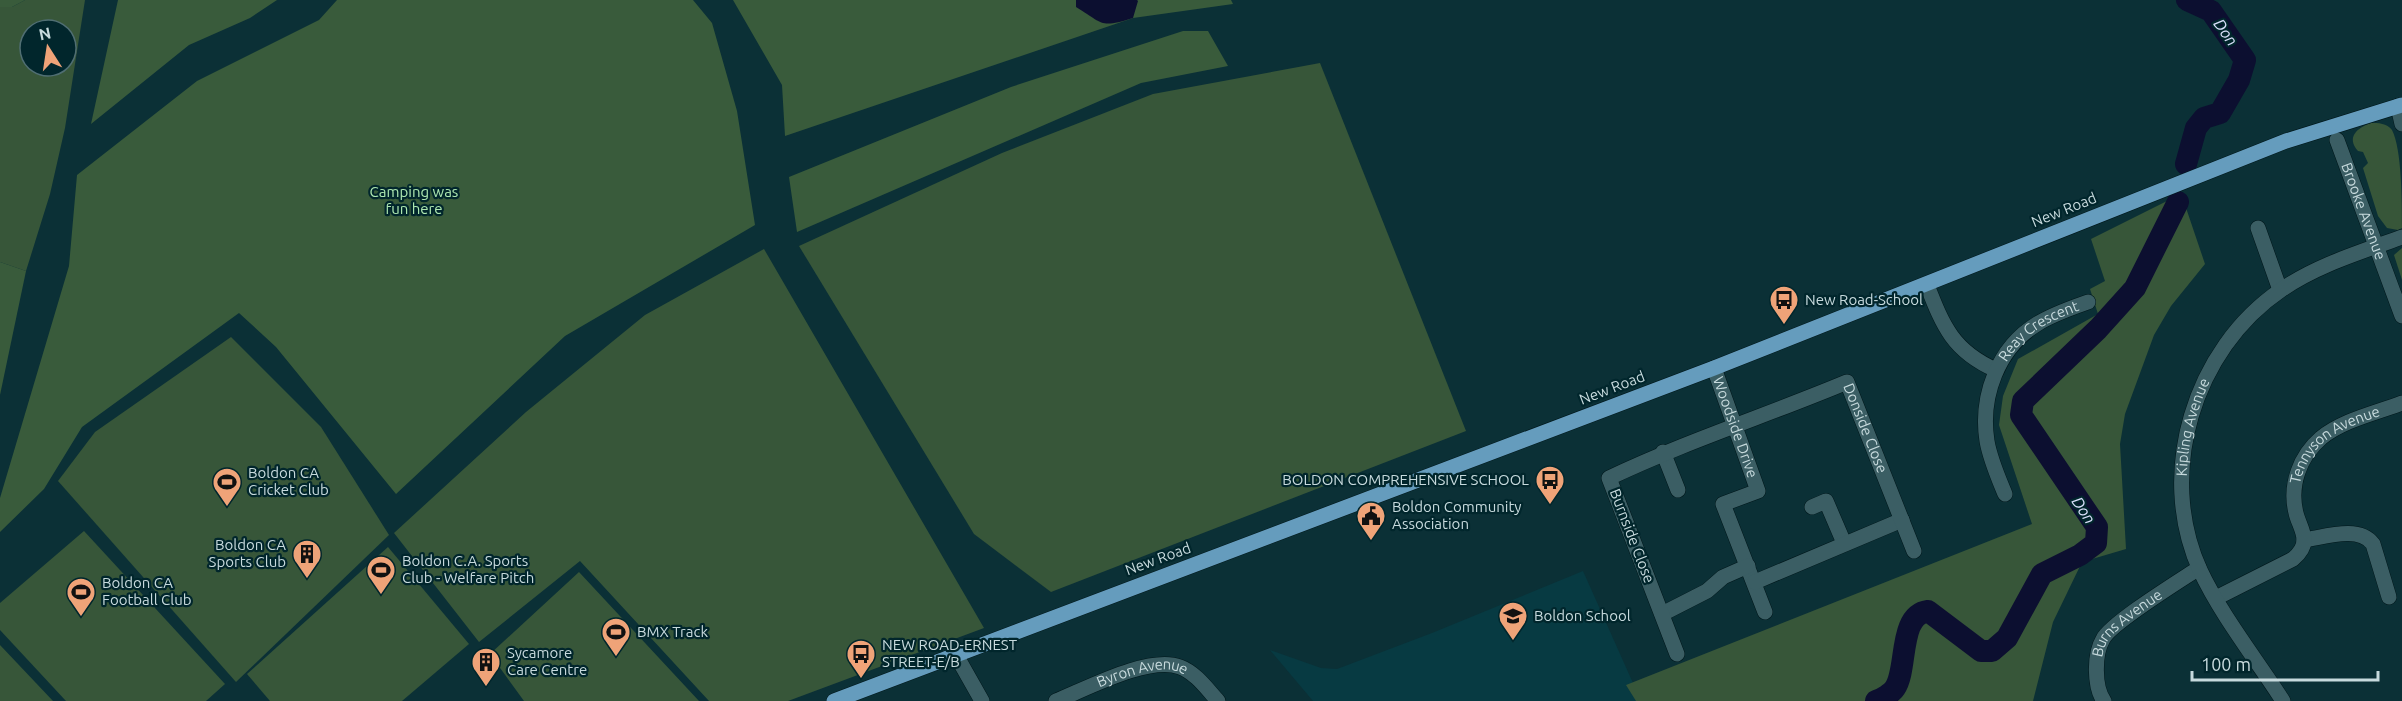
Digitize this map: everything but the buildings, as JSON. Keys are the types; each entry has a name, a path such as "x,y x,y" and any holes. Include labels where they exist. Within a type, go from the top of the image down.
{"main road":[{"name":"New Road","path":"834,701 1714,368 2286,141 2400,106"}],"street":[{"path":"2400,106 2402,124"},
{"name":"Brooke Avenue","path":"2337,140 2402,316"},
{"path":"2258,228 2280,290"},
{"name":"Kipling Avenue","path":"2283,701 2199,568 2187,529 2182,478 2183,453 2194,408 2207,375 2232,336 2247,318 2280,290 2312,271 2402,237"},
{"name":"Reay Crescent","path":"1927,285 1942,322 1952,338 1977,362 1996,370"},
{"name":"Reay Crescent","path":"2005,494 1991,458 1986,422 1989,390 1996,370 2013,344 2037,324 2088,302"},
{"name":"Woodside Drive","path":"1714,368 1758,491 1723,504 1765,612"},
{"name":"Donside Close","path":"1734,425 1767,415 1847,382 1914,551"},
{"name":"Tennyson Avenue","path":"2304,540 2295,510 2294,497 2296,478 2302,460 2320,439 2333,430 2402,403"},
{"name":"Burnside Close","path":"1677,654 1609,478 1664,452 1734,425"},
{"path":"1664,452 1678,490"},
{"path":"1812,507 1826,501 1844,543"},
{"path":"1755,582 1902,520"},
{"path":"2216,598 2293,559 2300,554 2304,540 2354,534 2369,538 2373,544 2389,597"},
{"path":"1662,614 1707,591 1723,577 1748,566"},
{"name":"Burns Avenue","path":"2104,701 2099,694 2096,668 2103,638 2127,617 2199,568"},
{"path":"956,655 982,701"},
{"name":"Byron Avenue","path":"1056,701 1081,696 1152,664 1179,666 1192,674 1218,701"}],"shaded area":[{"path":"1076,0 1138,1 1133,18 1107,24 1076,7"},
{"name":"Boldon School","path":"1583,571 1641,701 1313,701 1270,650 1321,668 1337,669"}],"green space":[{"path":"0,0 25,0 12,7 0,7"},
{"path":"25,0 85,0 78,45 78,18 18,18 18,78 73,78 65,128 50,194 26,271 0,262 0,7 12,7"},
{"path":"118,0 277,0 250,18 189,45 91,124"},
{"name":"Camping was fun here","path":"337,0 693,0 712,23 737,111 755,225 565,336 396,494 276,347 239,313 82,427 44,489 0,532 0,498 69,266 77,175 197,81 319,20"},
{"path":"733,0 1231,0 1233,4 1133,18 785,136 782,85"},
{"path":"1183,31 1208,31 1228,66 1141,83 797,232 789,177 1011,87"},
{"path":"1320,63 1466,431 1051,592 974,534 799,246 1002,153 1153,94"},
{"path":"2371,123 2388,126 2392,130 2398,150 2402,228 2398,230 2387,228 2378,216 2363,168 2368,163 2363,152 2358,151 2353,141 2358,130"},
{"path":"2171,199 2183,199 2205,264 2171,306 2154,335 2125,414 2120,444 2126,549 2082,562 2053,622 2033,701 1636,701 1626,685 2032,524 1999,425 2003,396 2018,359 2098,314 2090,289 2105,281 2091,239"},
{"path":"2402,248 2402,280 2394,255"},
{"path":"764,249 984,628 788,701 709,701 580,561 479,642 394,533 526,412 645,315"},
{"path":"0,262 26,271 0,395"},
{"name":"Boldon CA Cricket Club","path":"231,337 321,427 389,535 236,682 58,481 95,432"},
{"name":"Boldon CA Football Club","path":"84,531 225,684 206,701 66,701 0,630 0,603"},
{"name":"Boldon C.A. Sports Club - Welfare Pitch","path":"388,547 469,644 402,701 270,701 247,674"},
{"path":"579,572 699,701 524,701 490,654"},
{"path":"0,645 53,701 0,701"}],"waterway":[{"name":"Don","path":"2186,164 2196,128 2204,118 2220,113 2239,80 2245,60 2211,11 2187,0"},
{"name":"Don","path":"1876,701 1887,696 1895,688 1899,679 1908,632 1912,622 1919,615 1928,611 1981,651 1992,651 2007,638 2042,574 2080,555 2096,543 2097,527 2021,415 2023,401 2098,329 2135,288 2178,202"}],"place":[{"name":"New Road-School","path":"1784,326"},
{"name":"BOLDON COMPREHENSIVE SCHOOL","path":"1550,506"},
{"name":"Boldon CA Cricket Club","path":"227,508"},
{"name":"Boldon Community Association","path":"1371,542"},
{"name":"Boldon CA Sports Club","path":"307,580"},
{"name":"Boldon C.A. Sports Club - Welfare Pitch","path":"381,596"},
{"name":"Boldon CA Football Club","path":"81,618"},
{"name":"Boldon School","path":"1513,642"},
{"name":"BMX Track","path":"616,658"},
{"name":"NEW ROAD-ERNEST STREET-E/B","path":"861,680"},
{"name":"Sycamore Care Centre","path":"486,688"}]}
